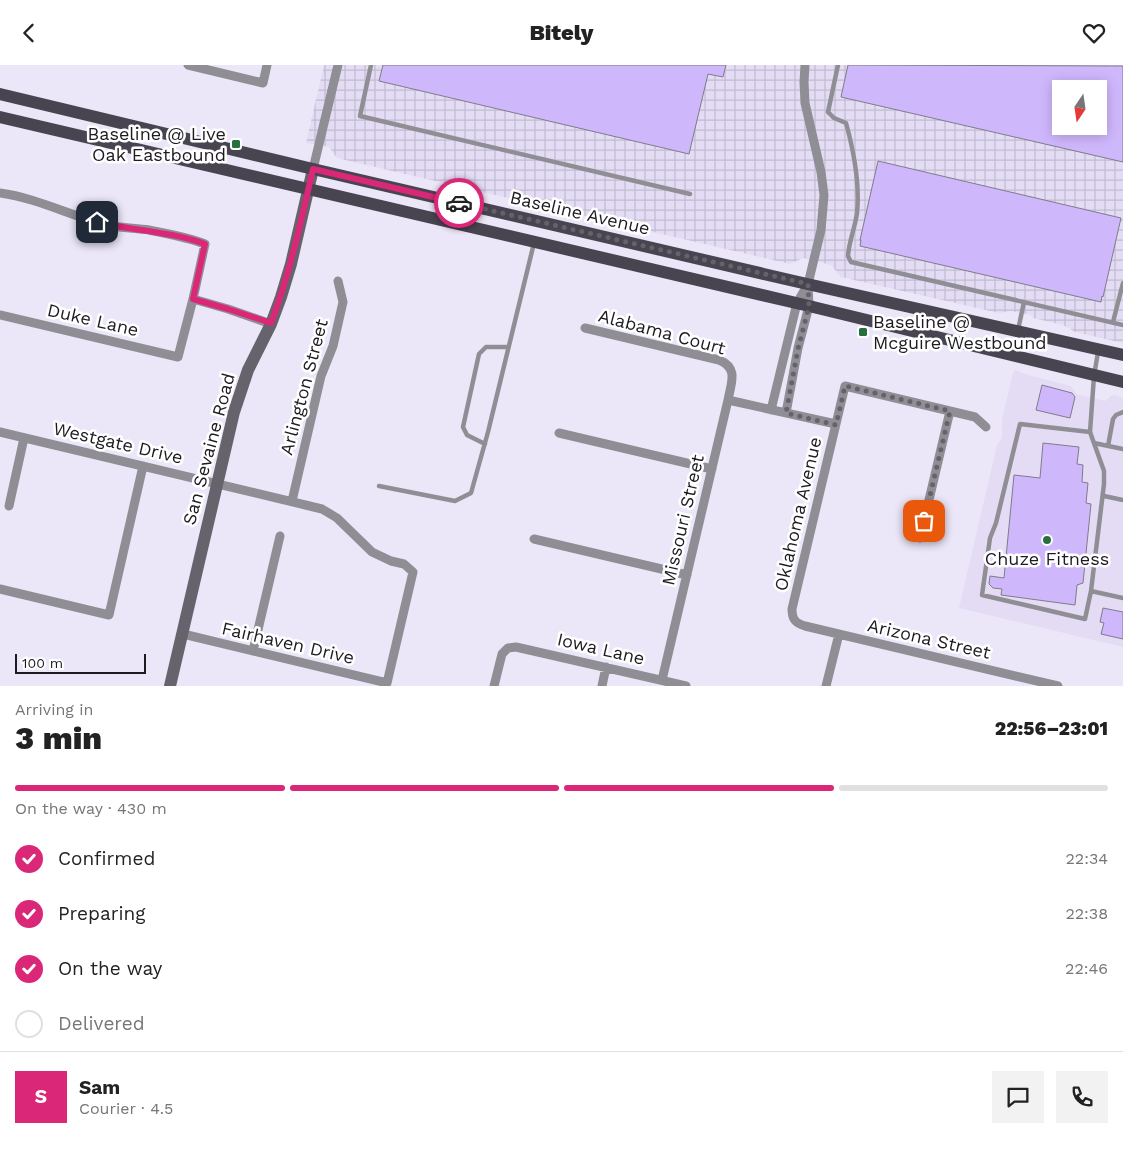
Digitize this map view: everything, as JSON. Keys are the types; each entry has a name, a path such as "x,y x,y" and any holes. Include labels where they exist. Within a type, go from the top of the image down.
{"main road":[{"name":"Baseline Avenue","path":"0,94 313,169 1123,355"},
{"path":"0,117 803,304 1123,382"}],"street":[{"path":"188,65 263,83 267,65"},
{"path":"313,169 338,65"},
{"path":"771,409 803,304 821,230 824,195 805,103 805,65"},
{"name":"San Sevaine Road","path":"170,686 234,411 248,370 282,297 313,169"},
{"path":"0,193 16,195 42,203 84,219 189,238 205,244 193,299 271,323"},
{"name":"Arlington Street","path":"292,501 321,376 333,346 343,302 338,281"},
{"name":"Duke Lane","path":"0,315 178,357 193,299"},
{"path":"786,413 798,349 803,304"},
{"name":"Alabama Court","path":"585,328 719,360 731,367"},
{"name":"Missouri Street","path":"662,680 728,400 732,375 731,367"},
{"name":"Oklahoma Avenue","path":"794,620 792,609 845,386 950,411"},
{"path":"728,400 836,425"},
{"path":"920,538 950,411 975,417 986,427"},
{"name":"Westgate Drive","path":"0,432 292,501 322,509 336,518 372,552 391,561 404,564 413,572 387,683"},
{"path":"559,433 712,469"},
{"path":"9,506 24,438"},
{"path":"0,589 109,615 143,466"},
{"path":"253,651 280,536"},
{"path":"534,539 687,575"},
{"name":"Arizona Street","path":"794,620 801,625 1058,686"},
{"name":"Fairhaven Drive","path":"182,634 387,683"},
{"path":"826,686 839,634"},
{"name":"Iowa Lane","path":"494,686 500,659 505,650 521,647 686,686"},
{"path":"602,686 606,667"}],"lane":[{"path":"371,65 360,116 690,194"},
{"path":"838,65 828,112 834,118 846,123 855,163 857,212 848,252 849,259 854,263 1123,325"},
{"path":"379,486 454,501 471,493 485,444 534,242"},
{"path":"1112,323 1123,283"},
{"path":"1018,332 1024,302"},
{"path":"485,444 467,435 463,427 479,354 486,347 508,347"},
{"path":"1090,432 1020,424 996,523 990,538 982,595 1085,619 1091,591 1104,496 1104,471 1090,432 1094,375 1098,350"},
{"path":"1108,446 1114,419 1116,415 1123,412"},
{"path":"1094,443 1123,449"},
{"path":"1104,496 1123,500"},
{"path":"1091,591 1123,598"}],"shaded area":[{"path":"324,65 1123,65 1123,343 1075,332 1063,325 1033,318 1031,315 1011,311 999,313 841,277 831,265 803,258 790,264 337,158 329,147 306,143"},
{"path":"1015,370 1071,386 1077,394 1105,401 1115,395 1123,398 1123,647 959,608 997,445 1002,436 1002,419"}],"building":[{"path":"383,65 726,65 723,77 708,74 689,154 379,81"},
{"path":"848,65 1123,66 1123,162 841,97"},
{"path":"878,161 1121,218 1101,302 860,246"},
{"path":"1042,385 1072,393 1075,397 1070,418 1036,410"},
{"name":"Chuze Fitness","path":"1043,443 1079,447 1077,464 1083,465 1082,482 1088,483 1086,503 1091,504 1083,583 1077,585 1075,605 1001,595 1002,589 993,588 989,584 990,576 1004,578 1014,475 1040,478"},
{"path":"1103,608 1123,612 1123,639 1101,634 1104,623 1100,622"}],"way so far":[{"path":"459,203 808,284 809,306 798,349 786,413 836,425 845,386 950,411 924,521"}],"place":[{"name":"Baseline @ Live Oak Eastbound","path":"236,144"},
{"name":"Baseline @ Mcguire Westbound","path":"863,332"},
{"name":"Chuze Fitness","path":"1047,540"}],"route":[{"path":"97,222 189,238 205,244 193,299 271,323 282,297 291,264 313,169 459,203"}]}
